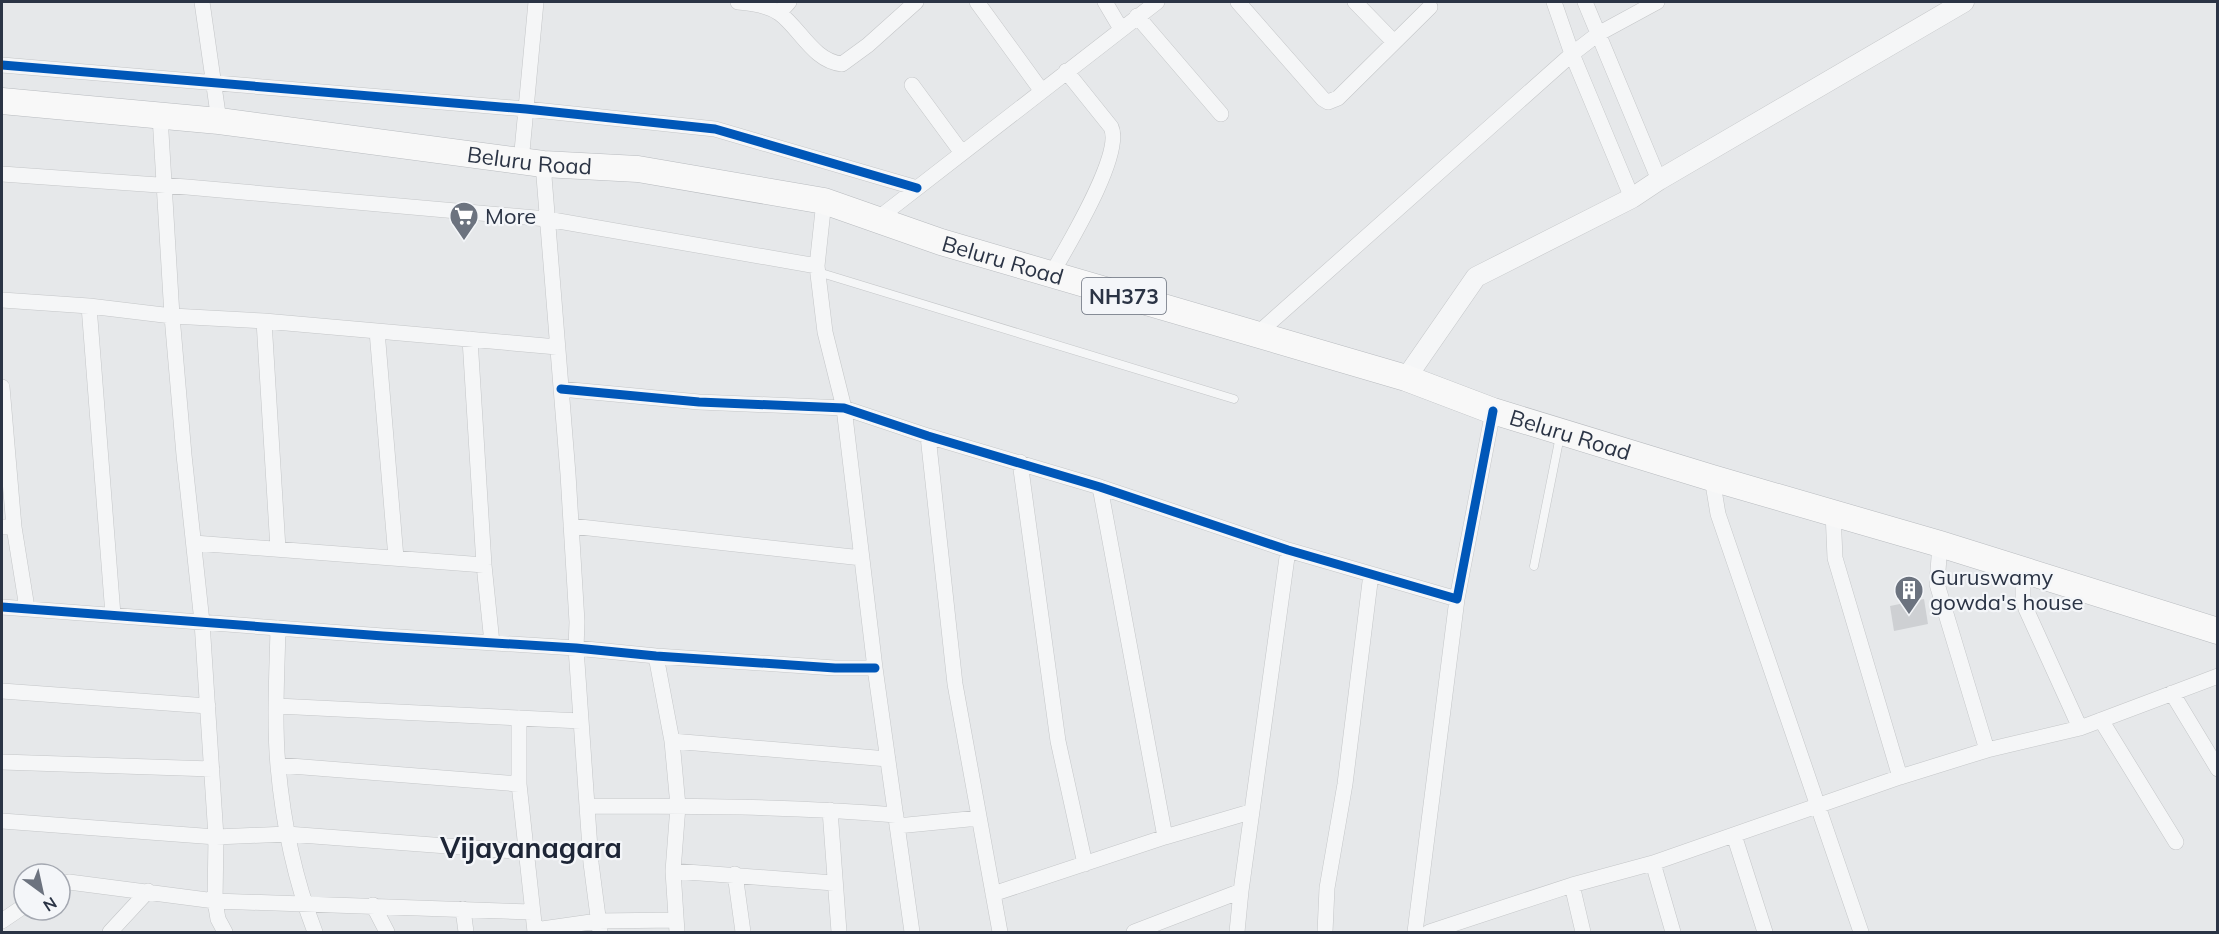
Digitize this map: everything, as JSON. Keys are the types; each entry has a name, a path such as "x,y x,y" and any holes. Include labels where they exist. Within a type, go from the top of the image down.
{"highway":[{"name":"Beluru Road","path":"2,101 219,121 532,163 638,169 824,201 941,242 1406,378 1493,411 2023,569 2217,631"}],"street":[{"path":"202,2 219,121"},
{"path":"536,2 526,109 532,163 547,219 571,526 577,622 576,648 591,863 599,927"},
{"path":"738,2 784,7 813,48 842,64 868,45 916,2"},
{"path":"976,2 1041,90"},
{"path":"1105,2 1121,29"},
{"path":"876,220 1157,2"},
{"path":"1238,2 1328,102 1338,98 1430,7"},
{"path":"1355,2 1393,42"},
{"path":"1554,2 1572,54 1632,198"},
{"path":"1585,2 1659,180"},
{"path":"1256,334 1572,54 1598,34 1657,2"},
{"path":"1406,378 1476,277 1632,198 1964,2"},
{"path":"1137,16 1221,114"},
{"path":"2,65 526,109 715,129 917,188"},
{"path":"1051,275 1100,185 1113,142 1111,127 1066,71"},
{"path":"912,85 962,153"},
{"path":"160,116 172,316 208,706 216,837 215,901 218,919 225,933"},
{"path":"2,174 547,219 818,269"},
{"path":"824,201 818,269 825,332 844,408 874,668 912,933"},
{"path":"2,300 557,347"},
{"path":"89,306 113,615"},
{"path":"264,321 278,549"},
{"path":"377,331 396,558"},
{"path":"470,339 484,565 492,642"},
{"path":"2,387 8,527 27,608"},
{"path":"561,389 699,402 844,408 928,436 1100,487 1288,550 1457,599"},
{"path":"1415,933 1457,599 1493,411"},
{"path":"928,436 955,684 1000,933"},
{"path":"1020,462 1058,741 1085,864"},
{"path":"1712,478 1718,514 1861,933"},
{"path":"1100,487 1165,837"},
{"path":"1833,512 1835,558 1900,777"},
{"path":"571,526 862,558"},
{"path":"194,543 484,565"},
{"path":"1940,544 1937,584 1987,750"},
{"path":"1237,933 1250,812 1288,550"},
{"path":"2023,569 2023,597 2026,609 2080,728"},
{"path":"1325,933 1327,888 1345,784 1371,574"},
{"path":"2,607 576,648 656,657 835,668 874,668"},
{"path":"278,628 278,765 287,834 304,903 315,933"},
{"path":"519,718 519,784 535,931 677,926 673,871 678,806 672,741 656,657"},
{"path":"1429,933 1572,885 1653,863 1900,777 1987,750 2080,728 2217,676"},
{"path":"2,691 208,706"},
{"path":"2172,693 2217,769"},
{"path":"277,706 581,721"},
{"path":"2101,720 2176,842"},
{"path":"672,741 888,759"},
{"path":"2,762 212,769"},
{"path":"278,765 519,784"},
{"path":"587,806 831,810 896,821 979,818"},
{"path":"831,810 839,933"},
{"path":"993,894 1165,837 1250,812"},
{"path":"2,821 216,837 287,834 526,852"},
{"path":"1734,835 1765,933"},
{"path":"1653,863 1673,933"},
{"path":"673,871 834,883"},
{"path":"735,874 743,933"},
{"path":"72,882 215,901 532,912"},
{"path":"1572,885 1583,933"},
{"path":"110,933 148,891"},
{"path":"1134,933 1240,891"},
{"path":"373,905 387,933"},
{"path":"463,909 466,933"}],"lane":[{"path":"818,269 1234,399"},
{"path":"1534,566 1560,431"}],"building":[{"name":"Guruswamy gowda's house","path":"1924,599 1928,624 1894,631 1890,606"}],"cycle path":[{"path":"2,65 526,109 715,129 917,188"},
{"path":"561,389 699,402 844,408 928,436 1100,487 1288,550 1457,599 1493,411"},
{"path":"2,607 576,648 656,656 835,668 875,668"}],"place":[{"name":"More","path":"464,242"},
{"name":"Guruswamy gowda's house","path":"1909,616"}],"district":[{"name":"Vijayanagara","path":"531,847"}]}
